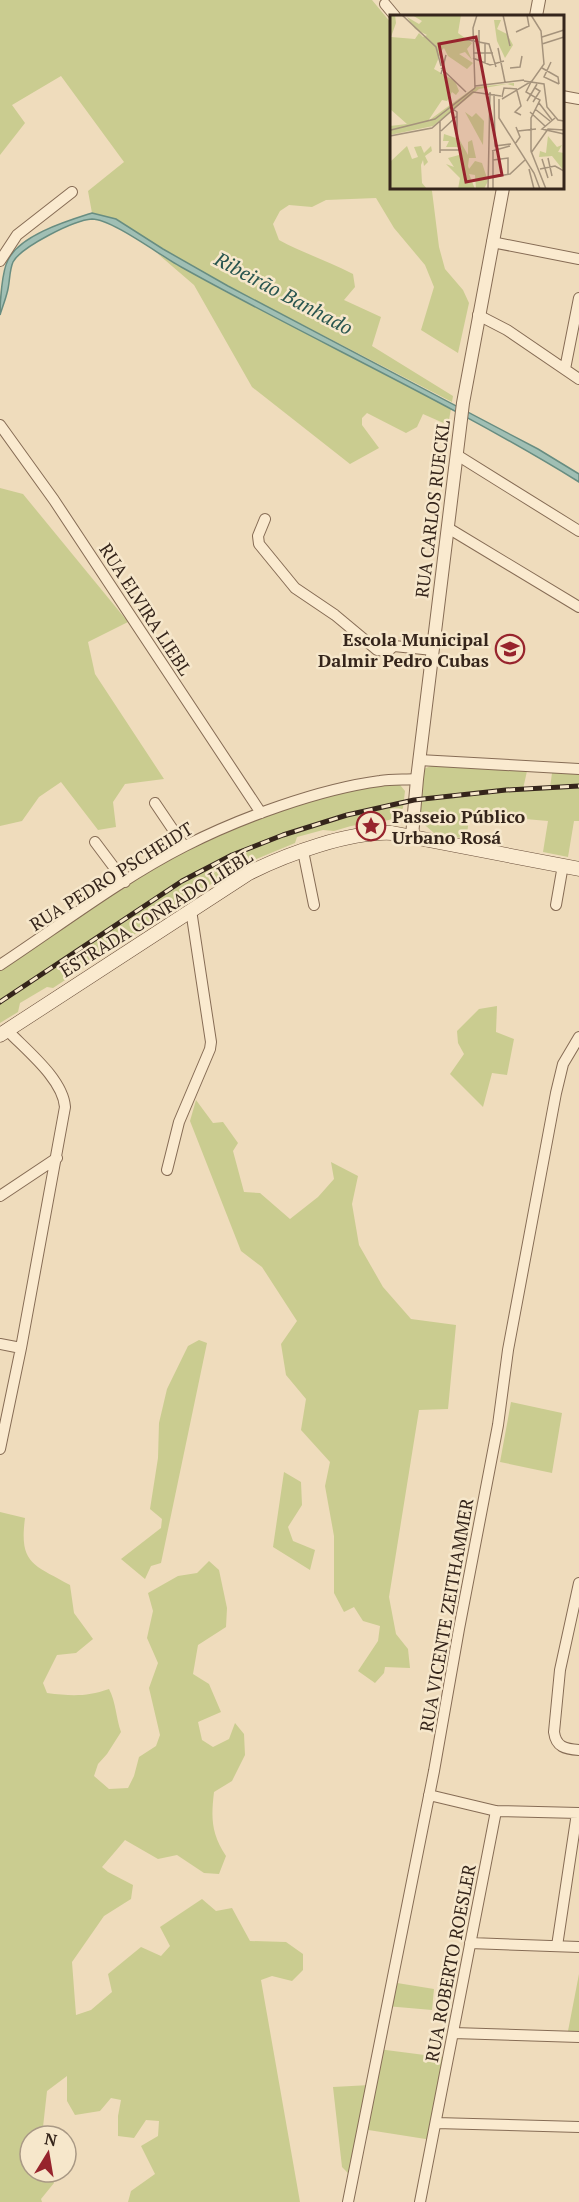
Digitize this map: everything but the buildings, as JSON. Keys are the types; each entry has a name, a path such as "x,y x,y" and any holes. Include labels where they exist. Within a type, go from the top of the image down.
{"main road":[{"name":"ESTRADA CONRADO LIEBL","path":"3,1033 249,873 303,851 345,838 369,833 392,833 579,869"}],"street":[{"path":"536,15 539,0"},
{"path":"385,4 394,15"},
{"path":"564,96 579,99"},
{"name":"RUA CARLOS RUECKL","path":"411,836 460,423 503,189"},
{"path":"0,261 17,235 72,192"},
{"path":"492,242 579,259"},
{"path":"565,369 579,298"},
{"path":"478,315 507,330 579,379"},
{"name":"RUA ELVIRA LIEBL","path":"0,425 54,500 261,813"},
{"path":"457,455 579,531"},
{"path":"265,519 258,536 259,544 295,588 335,615 377,650 388,651 394,646 433,650"},
{"path":"448,528 579,607"},
{"path":"419,760 579,769"},
{"name":"RUA PEDRO PSCHEIDT","path":"0,965 125,882 184,846 261,813 339,789 382,781 417,779"},
{"path":"155,803 184,846"},
{"path":"95,842 125,882"},
{"path":"303,851 314,905"},
{"path":"556,905 563,865"},
{"path":"167,1170 179,1122 211,1042 191,910"},
{"path":"0,1449 65,1107 62,1093 52,1078 3,1033"},
{"name":"RUA VICENTE ZEITHAMMER","path":"348,2202 429,1796 498,1425 508,1350 556,1093 563,1064 579,1037"},
{"path":"0,1196 57,1158"},
{"path":"0,1344 21,1348"},
{"path":"579,1583 560,1670 554,1732 555,1740 559,1745 565,1749 579,1750"},
{"path":"429,1796 496,1811 578,1813 557,1946"},
{"name":"RUA ROBERTO ROESLER","path":"420,2202 496,1811"},
{"path":"470,1943 579,1947"},
{"path":"453,2033 579,2037"},
{"path":"436,2123 579,2127"}],"green space":[{"path":"0,0 372,0 390,22 390,189 431,189 432,191 439,247 445,269 463,290 469,303 458,353 421,330 434,287 425,265 394,228 376,198 326,200 312,207 289,205 280,211 273,224 279,240 353,274 355,287 344,300 381,317 372,346 453,396 452,402 228,286 116,219 92,213 88,191 124,162 61,76 12,105 25,123 0,155"},
{"path":"158,254 224,291 451,409 448,425 423,414 417,427 406,433 367,413 362,418 362,425 379,448 350,464 252,387 194,285"},
{"path":"0,488 23,494 128,622 88,642 95,674 164,779 125,784 113,802 116,827 98,830 61,782 39,797 22,821 0,826"},
{"path":"434,765 527,771 523,789 550,788 552,773 579,773 579,821 574,821 568,857 543,852 548,821 470,814 466,839 434,833 419,820 423,769"},
{"path":"396,780 405,791 403,808 398,816 389,820 334,831 323,830 297,837 295,843 237,867 53,988 47,987 20,1003 18,1012 0,1023 0,965 184,846 339,789"},
{"path":"497,1006 496,1032 514,1039 507,1075 492,1073 483,1107 450,1074 464,1054 458,1043 457,1031 479,1009"},
{"path":"196,1100 213,1123 223,1122 238,1143 233,1151 244,1192 260,1193 290,1219 318,1197 334,1179 331,1162 358,1176 352,1204 359,1245 383,1287 411,1319 456,1325 448,1409 419,1410 389,1597 396,1634 408,1649 410,1668 385,1667 384,1673 375,1683 358,1671 378,1641 380,1626 363,1621 354,1607 344,1612 334,1593 334,1536 325,1486 330,1462 301,1430 306,1399 286,1375 281,1344 297,1321 262,1267 241,1251 190,1121"},
{"path":"199,1340 207,1343 161,1563 151,1566 145,1579 121,1559 161,1528 162,1519 150,1509 158,1458 159,1423 167,1389 188,1346"},
{"path":"511,1402 562,1413 552,1473 500,1462"},
{"path":"284,1472 301,1482 302,1505 288,1527 293,1541 315,1550 310,1570 273,1547"},
{"path":"0,1512 25,1518 24,1545 27,1554 38,1567 70,1585 74,1613 93,1639 76,1653 57,1655 43,1683 47,1693 64,1695 86,1695 109,1689 121,1732 98,1764 94,1776 109,1789 128,1788 139,1757 156,1746 160,1735 149,1688 158,1663 147,1638 153,1611 148,1593 178,1576 197,1573 209,1561 219,1570 227,1608 226,1627 198,1645 193,1674 209,1684 221,1712 198,1722 202,1740 213,1747 229,1739 235,1723 244,1734 245,1755 232,1781 214,1792 213,1825 217,1840 226,1856 219,1874 204,1873 177,1855 158,1859 125,1840 102,1867 133,1885 131,1899 104,1916 72,1962 76,2015 91,2010 112,1992 108,1974 141,1947 161,1956 170,1946 160,1927 202,1899 216,1911 232,1908 250,1941 286,1942 303,1954 303,1970 292,1981 272,1976 261,1980 300,2202 128,2202 131,2191 155,2174 141,2146 158,2136 159,2121 146,2120 134,2138 118,2136 121,2100 111,2098 100,2111 75,2115 67,2101 67,2076 47,2091 43,2124 18,2124 18,2184 53,2184 41,2199 42,2202 0,2202"},
{"path":"579,1974 579,2031 568,2031"},
{"path":"391,1982 434,1989 432,2010 386,2006"},
{"path":"378,2049 448,2058 432,2140 362,2129 353,2178 342,2167 333,2087 370,2085"}],"water":[{"path":"92,213 116,219 228,286 538,449 579,474 579,482 482,426 232,295 112,225 101,221 92,219 61,229 18,256 13,262 0,315 4,271 14,251 45,230"}],"railway":[{"path":"0,1002 182,881 232,855 283,835 347,815 414,800 506,790 579,786"}],"place":[{"name":"Escola Municipal Dalmir Pedro Cubas","path":"510,649"},
{"name":"Passeio Público Urbano Rosá","path":"371,826"}],"water label":[{"name":"Ribeirão Banhado","path":"284,293"}]}
